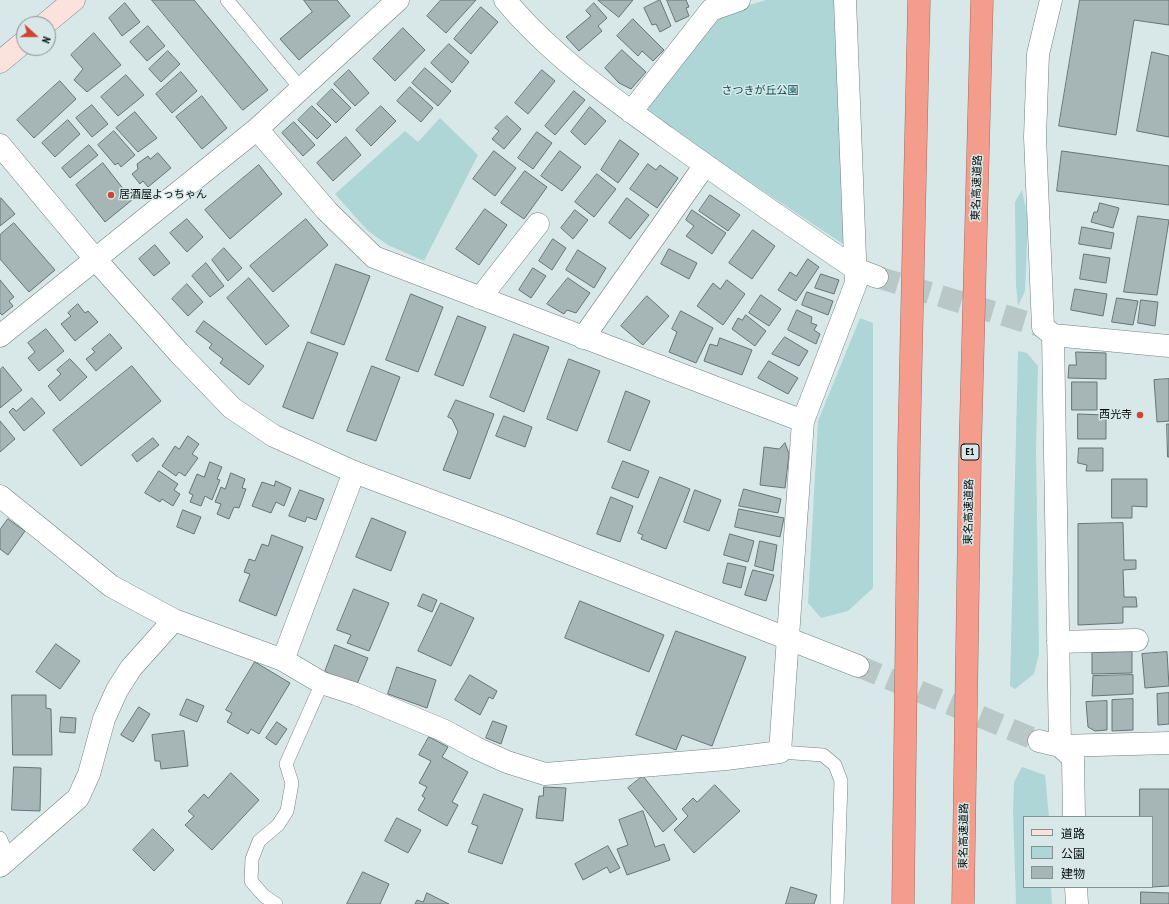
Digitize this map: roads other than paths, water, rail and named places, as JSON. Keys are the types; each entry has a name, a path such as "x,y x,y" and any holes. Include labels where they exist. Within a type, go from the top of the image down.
{"highway":[{"path":"903,904 909,445 919,0"},
{"name":"東名高速道路","path":"963,904 970,456 982,0"}],"main road":[{"path":"55,16 74,0"},
{"path":"0,62 16,49"}],"street":[{"path":"0,336 257,129 302,90 398,0"},
{"path":"505,0 542,42 631,112 856,269 877,277"},
{"path":"631,112 711,10 739,0"},
{"path":"0,496 111,586 174,620 283,660 322,683 356,694 445,731 476,748 507,762 545,774 726,759 780,752 803,422 856,282 845,0"},
{"path":"1051,0 1038,54 1035,137 1043,327 1053,335 1169,346"},
{"path":"257,129 326,211 374,257 803,422"},
{"path":"0,145 96,260 179,353 232,408 274,436 354,472 512,531 788,640 858,666"},
{"path":"583,338 705,165"},
{"path":"480,298 538,224"},
{"path":"1049,743 1058,642 1053,335"},
{"path":"283,660 354,472"},
{"path":"4,862 78,798 89,774 104,719 117,690 131,668 174,620"},
{"path":"1058,642 1137,640"},
{"path":"1049,743 1169,744"},
{"path":"1049,743 1073,758 1074,816"},
{"path":"1076,888 1077,904"}],"lane":[{"path":"227,0 302,90"},
{"path":"276,904 260,900 251,881 252,859 259,841 278,825 287,811 292,783 286,764 322,683"},
{"path":"780,752 824,755 835,765 841,780 837,904"},
{"path":"0,838 4,862"}],"tunnel":[{"path":"877,277 1043,327"},
{"path":"858,666 1039,741"}],"place":[{"name":"居酒屋よっちゃん","path":"111,195"},
{"name":"西光寺","path":"1140,415"}],"park label":[{"name":"さつきが丘公園","path":"760,91"}]}
